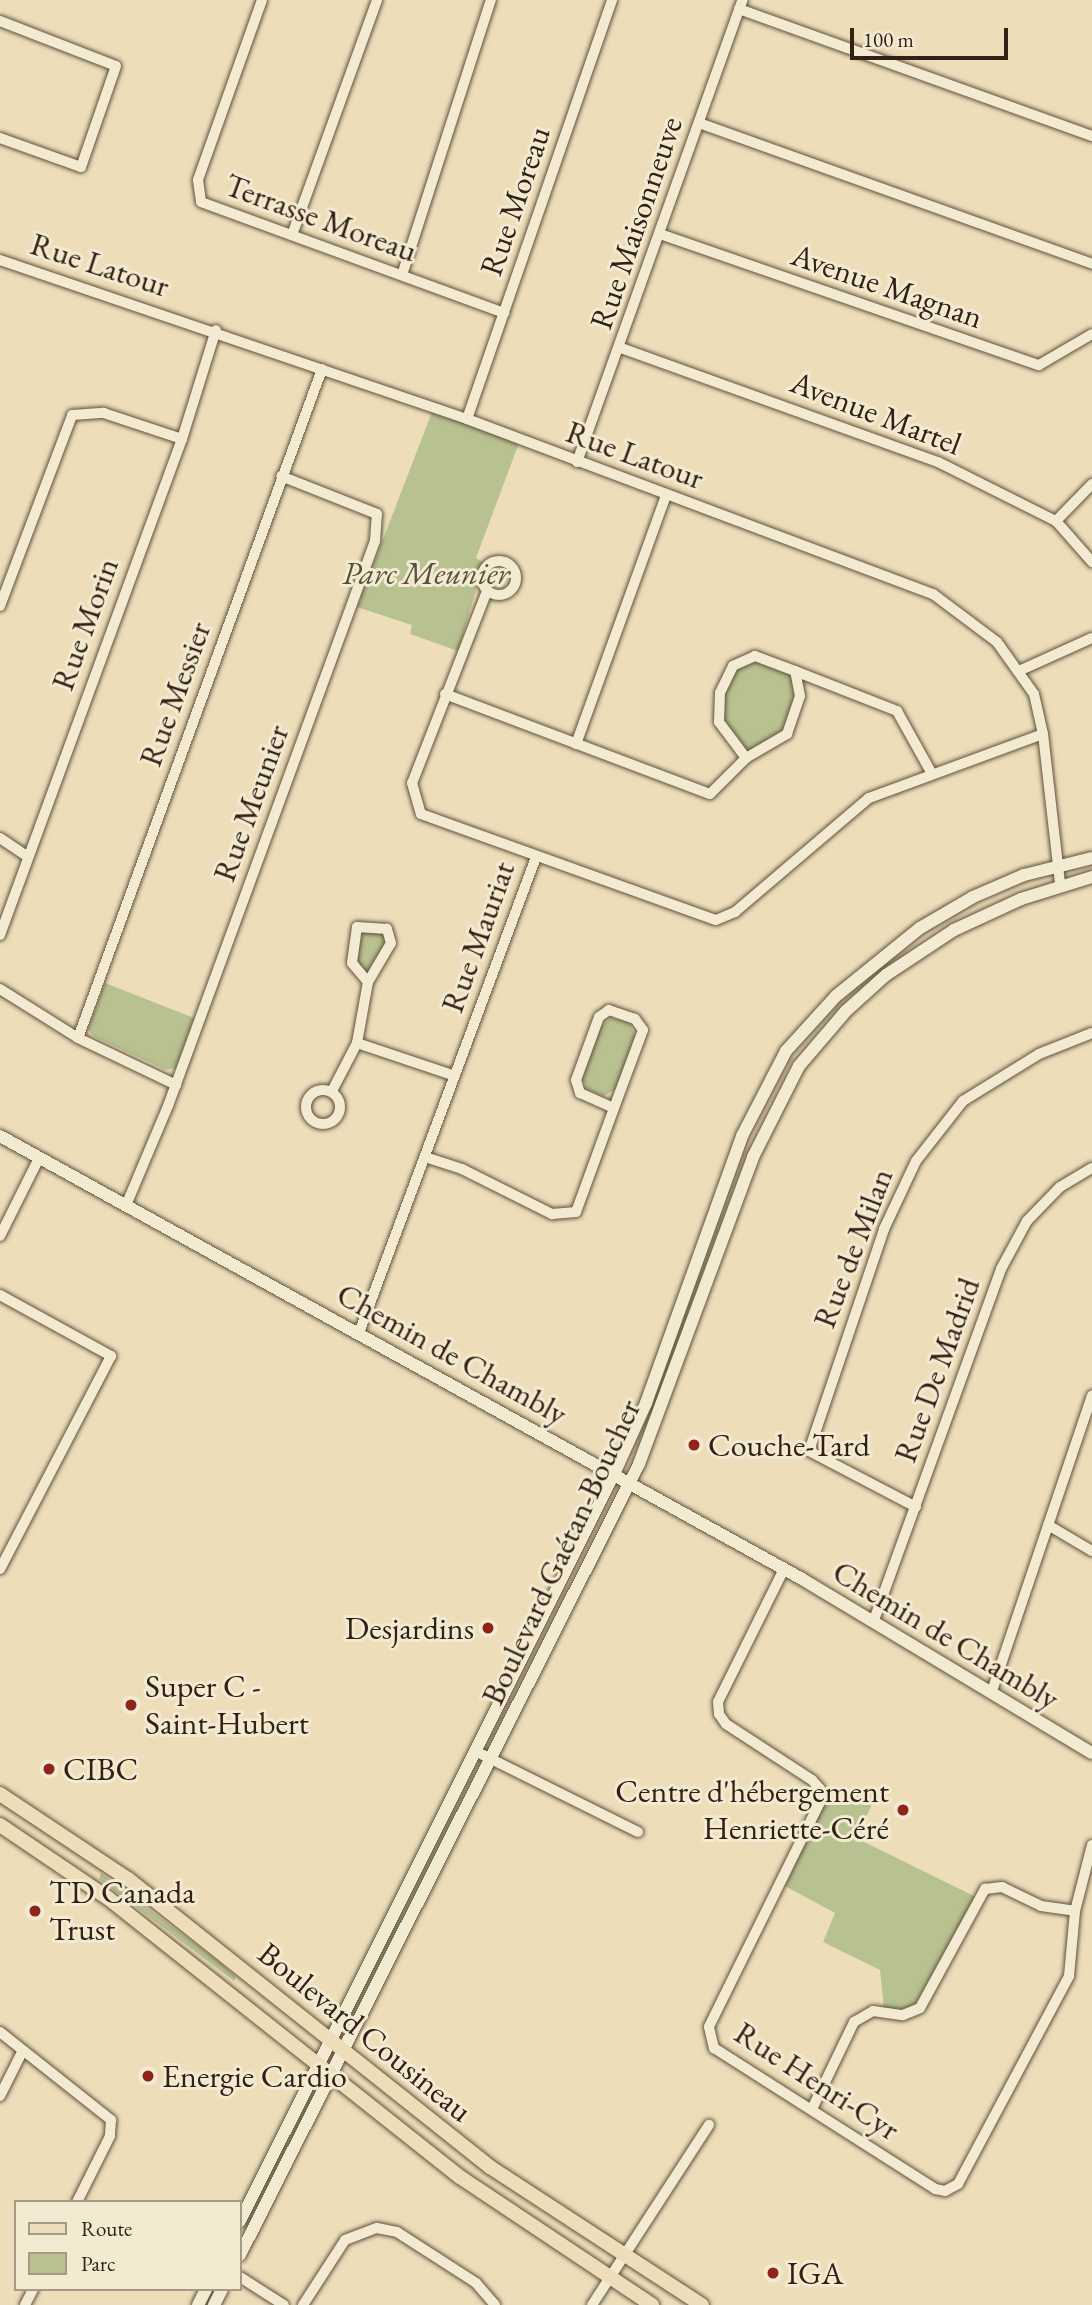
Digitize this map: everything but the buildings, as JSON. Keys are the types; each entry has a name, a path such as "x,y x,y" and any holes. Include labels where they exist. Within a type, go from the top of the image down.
{"main road":[{"name":"Boulevard Cousineau","path":"0,1794 117,1871 490,2167 702,2305"},
{"name":"Boulevard Cousineau","path":"0,1825 94,1887 466,2182 652,2305"}],"street":[{"name":"Terrasse Moreau","path":"261,0 198,180 201,202 504,313"},
{"path":"292,235 377,0"},
{"path":"402,275 491,0"},
{"name":"Rue Moreau","path":"467,419 612,0"},
{"path":"740,5 1092,136"},
{"name":"Rue Maisonneuve","path":"577,462 621,348 740,5"},
{"path":"0,21 116,66 81,167 0,138"},
{"path":"699,123 1092,264"},
{"name":"Avenue Magnan","path":"660,234 1039,365 1092,334"},
{"name":"Rue Latour","path":"0,260 216,330 467,419 933,594 967,615 1021,670 1034,694 1043,734 1060,884"},
{"name":"Rue Morin","path":"0,935 182,439 216,330"},
{"name":"Avenue Martel","path":"621,348 938,462 1056,521 1092,562"},
{"name":"Rue Messier","path":"78,1038 322,369"},
{"path":"0,606 72,415 104,413 182,439"},
{"name":"Rue Meunier","path":"127,1203 176,1085 374,541 376,514 281,476"},
{"path":"1056,521 1092,484"},
{"path":"576,744 666,495"},
{"name":"Rue Mauriat","path":"359,1333 536,857 421,814 412,783 487,591"},
{"path":"1021,670 1092,638"},
{"path":"746,758 719,722 720,693 733,666 755,656 897,711 932,774"},
{"path":"445,694 710,794 746,758 787,734 800,696 795,671"},
{"path":"536,857 716,920 735,912 869,798 1043,734"},
{"path":"0,838 27,856"},
{"name":"Boulevard Gaétan-Boucher","path":"242,2217 614,1474 646,1403 736,1148 786,1051 836,996 920,928 973,897 1058,863 1092,858"},
{"name":"Boulevard Gaétan-Boucher","path":"242,2251 629,1482 753,1157 799,1066 846,1011 886,975 954,930 1060,884 1092,877"},
{"path":"332,1091 358,1044 368,982 391,943 387,929 358,926 352,963 368,982"},
{"path":"0,989 78,1038 176,1085"},
{"path":"425,1157 463,1169 552,1214 576,1212 643,1030 635,1019 609,1010 599,1017 576,1080 580,1093 614,1108"},
{"name":"Rue de Milan","path":"916,1507 809,1451 884,1229 916,1161 962,1101 1039,1054 1092,1033"},
{"path":"358,1044 455,1076"},
{"name":"Chemin de Chambly","path":"0,1136 127,1203 784,1569 874,1620 1092,1753"},
{"path":"0,1236 39,1158"},
{"name":"Rue De Madrid","path":"874,1620 1001,1269 1027,1221 1060,1187 1092,1167"},
{"path":"0,1295 111,1356 0,1569"},
{"path":"992,1691 1092,1395"},
{"path":"1048,1525 1092,1550"},
{"name":"Rue Henri-Cyr","path":"784,1569 718,1702 719,1714 726,1724 812,1780 820,1789 821,1800 720,2004 708,2038 714,2048 935,2189 946,2191 958,2184 1069,1976 1075,1911 1092,1845"},
{"path":"475,1751 638,1832"},
{"path":"425,1890 420,1881 429,1843"},
{"path":"812,2109 854,2022 873,2011 903,2015 920,2008 985,1889 1002,1887 1041,1906 1075,1911"},
{"path":"0,2032 111,2120 110,2136 78,2200"},
{"path":"0,2096 23,2050"},
{"path":"593,2305 709,2125"},
{"path":"303,2305 345,2240 377,2228 401,2235 476,2283 495,2305"},
{"path":"242,2278 284,2305"}],"green space":[{"name":"Parc Meunier","path":"432,412 519,443 476,558 484,563 458,651 410,634 412,625 357,607"},
{"path":"755,656 795,671 800,696 787,734 746,758 719,722 720,693 733,666"},
{"path":"359,929 385,932 387,944 368,977 354,962"},
{"path":"105,983 194,1018 176,1068 166,1070 93,1036 88,1029"},
{"path":"611,1018 629,1023 635,1036 616,1089 604,1096 588,1090 582,1078 601,1026"},
{"path":"868,1789 877,1794 856,1838 976,1897 910,2013 884,2008 880,1970 823,1942 835,1913 785,1886 824,1802"},
{"path":"101,1873 220,1963 236,1977 234,1981 99,1879"}],"place":[{"name":"Couche-Tard","path":"694,1445"},
{"name":"Desjardins","path":"488,1628"},
{"name":"Super C - Saint-Hubert","path":"131,1705"},
{"name":"CIBC","path":"49,1769"},
{"name":"Centre d'hébergement Henriette-Céré","path":"903,1810"},
{"name":"TD Canada Trust","path":"35,1911"},
{"name":"Energie Cardio","path":"148,2076"},
{"name":"IGA","path":"773,2273"}]}
